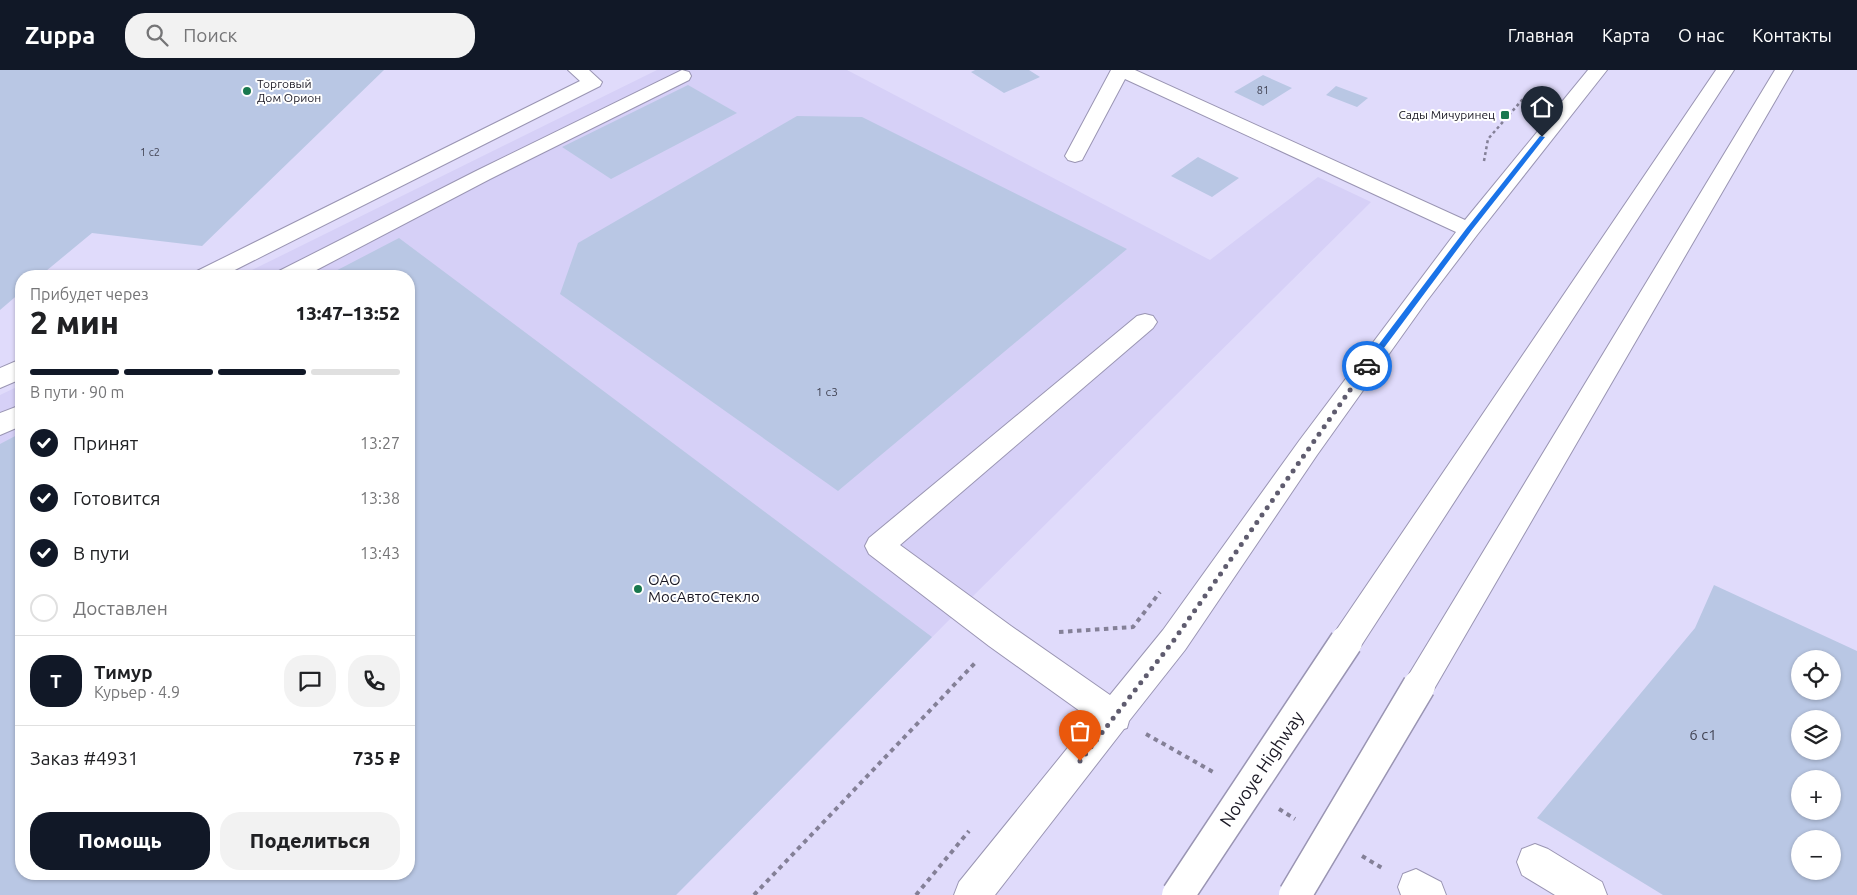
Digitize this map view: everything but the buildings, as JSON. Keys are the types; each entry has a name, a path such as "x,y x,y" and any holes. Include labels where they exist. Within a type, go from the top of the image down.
{"main road":[{"path":"216,270 593,82 576,70"},
{"path":"1075,156 1120,70 1469,230"},
{"path":"972,895 1174,640 1319,432 1469,230 1598,70"},
{"name":"Novoye Highway","path":"1178,895 1725,70"},
{"path":"1296,895 1784,70"},
{"path":"299,270 482,175 682,76"},
{"path":"1115,716 1000,636 879,546 1145,322"},
{"path":"0,379 15,371"},
{"path":"0,425 15,417"},
{"path":"1535,862 1589,895"}],"path":[{"path":"754,895 1000,636 1134,627 1164,588"}],"shaded area":[{"path":"657,70 847,70 1210,260 1318,177 1371,202 962,607 676,895 0,895 0,395 15,388 15,880 415,880 415,270 252,270"}],"way so far":[{"path":"1080,761 1174,640 1367,366"}],"place":[{"name":"Торговый Дом Орион","path":"247,91"},
{"name":"Сады Мичуринец","path":"1505,115"},
{"name":"ОАО МосАвтоСтекло","path":"638,589"}],"route":[{"path":"1367,366 1469,230 1542,137"}]}
